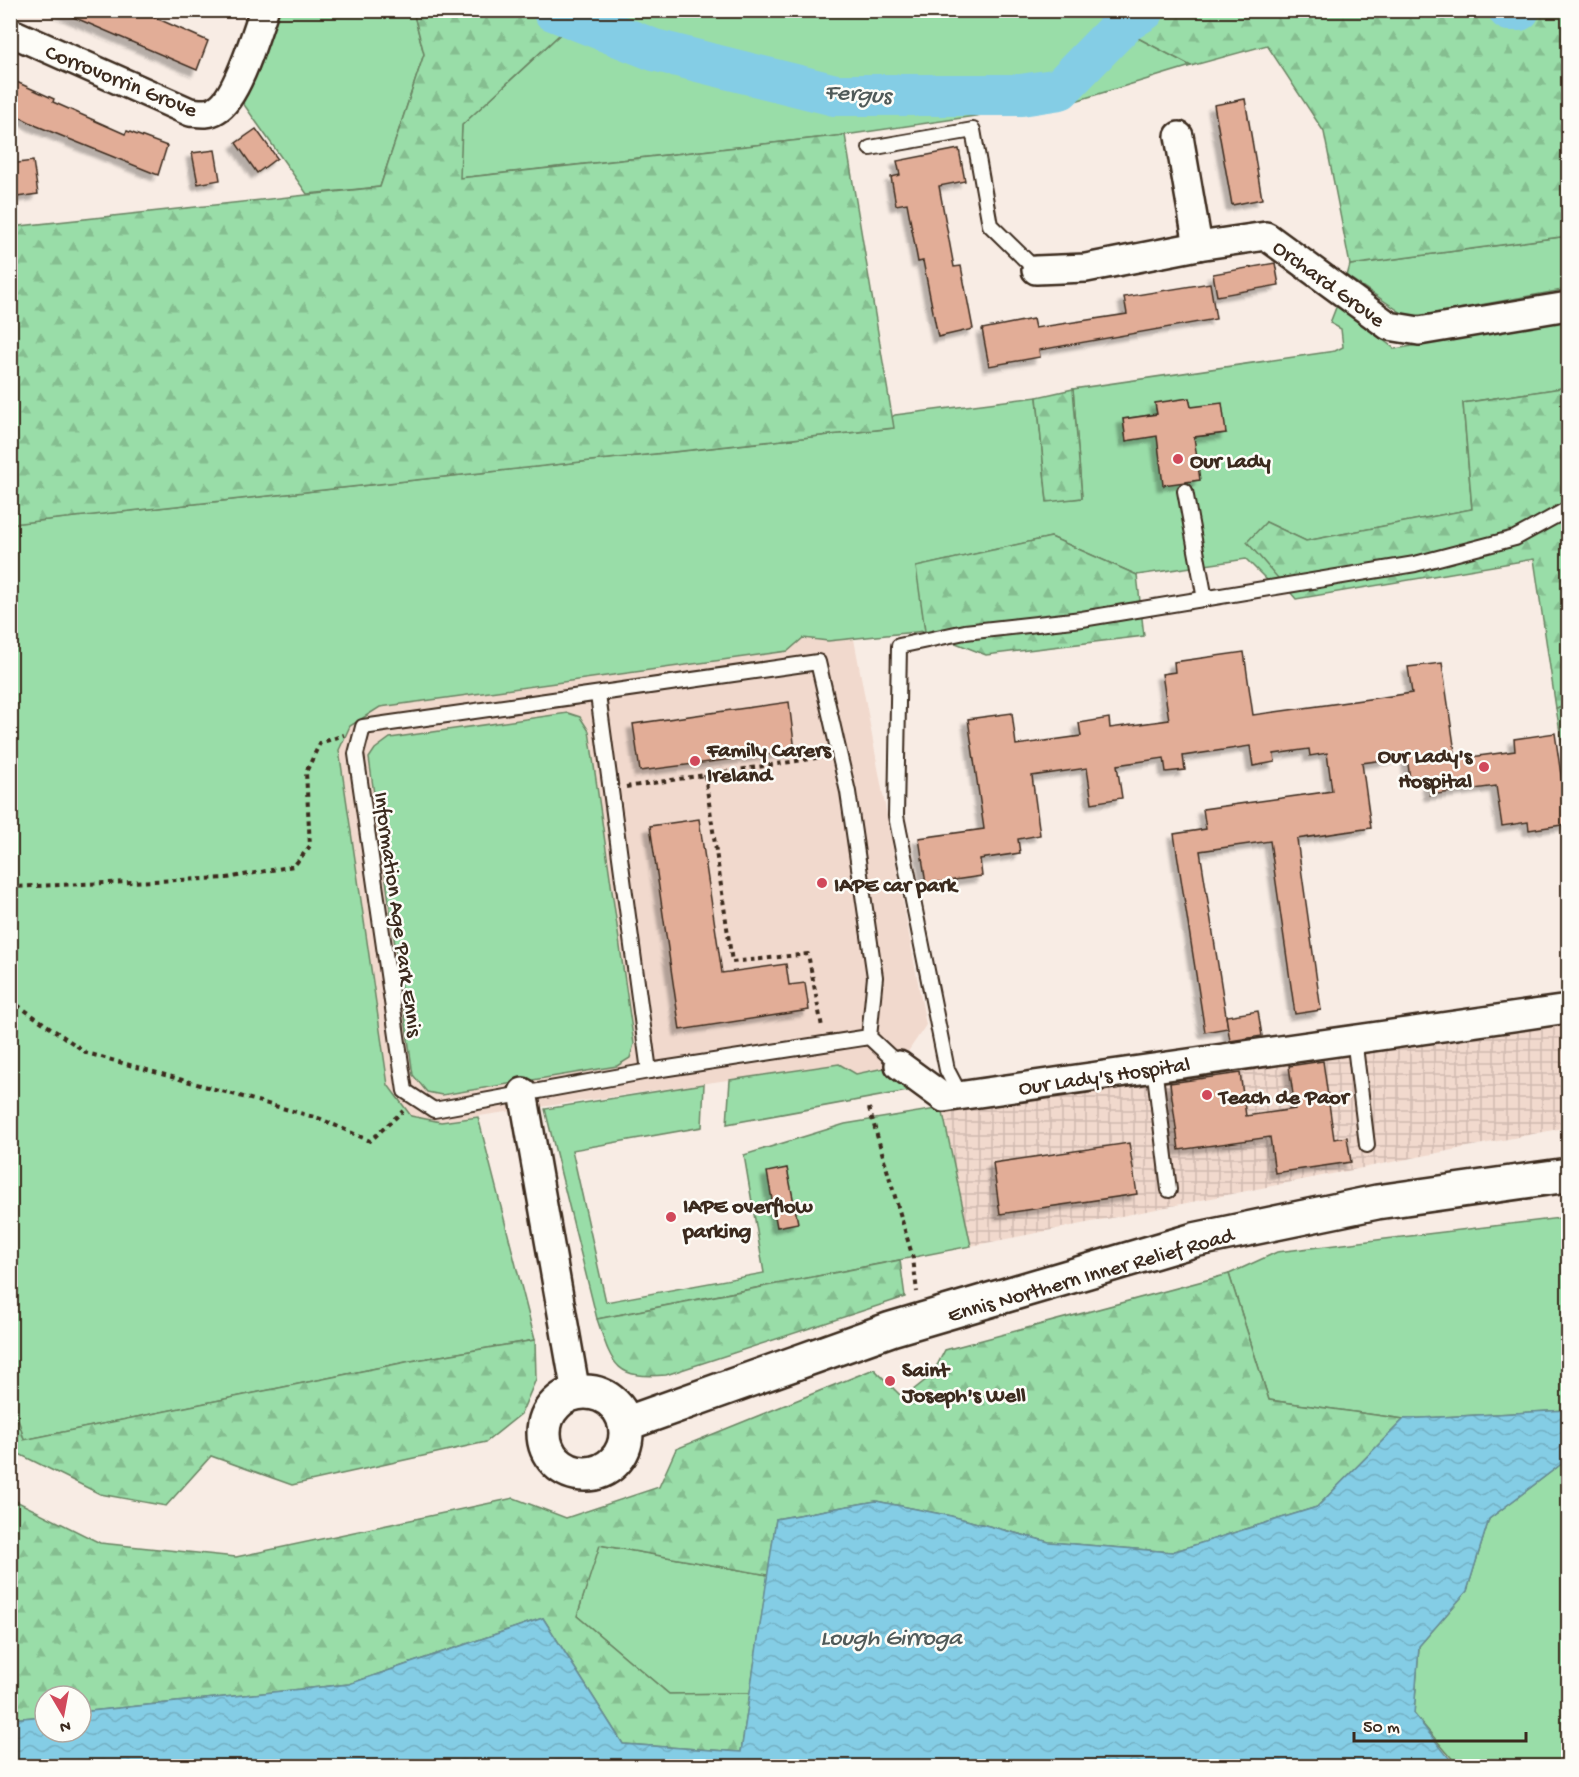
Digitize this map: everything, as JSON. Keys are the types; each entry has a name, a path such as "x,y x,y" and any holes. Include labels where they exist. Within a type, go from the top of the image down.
{"street":[{"name":"Corrovorrin Grove","path":"10,32 190,112 208,114 220,108 230,94 261,20"},
{"path":"1179,136 1198,246"},
{"name":"Orchard Grove","path":"1036,270 1086,268 1198,246 1266,236 1389,326 1419,331 1569,306"},
{"name":"Our Lady's Hospital","path":"899,1065 944,1098 1154,1066 1569,1009"},
{"path":"523,1092 576,1393"},
{"name":"Ennis Northern Inner Relief Road","path":"625,1424 780,1367 917,1321 1194,1240 1377,1202 1569,1175"},
{"path":"590,1392 610,1400 620,1411 625,1424 626,1437 622,1451 614,1462 602,1470 579,1473 560,1466 545,1444 544,1427 552,1408 562,1399 576,1393 590,1392"}],"lane":[{"name":"Orchard Grove","path":"870,148 973,130 990,225 1036,270"},
{"path":"1185,491 1205,599"},
{"path":"960,1095 947,1070 896,816 899,646 965,632 1082,619 1415,564 1515,538 1569,509"},
{"name":"Information Age Park Ennis","path":"417,1099 405,1091 356,754 363,727 818,662 849,804 875,977 869,1037"},
{"path":"597,695 650,1071"},
{"path":"417,1099 434,1110 523,1092 869,1037 899,1065"},
{"path":"1354,1038 1368,1145"},
{"path":"1154,1066 1169,1190"}],"path":[{"path":"10,887 227,878 294,866 310,846 306,772 320,743 349,734 356,754"},
{"path":"610,789 839,754"},
{"path":"705,775 732,962 808,954 822,1028 871,1021"},
{"path":"10,1000 87,1053 321,1119 370,1141 417,1099"},
{"path":"868,1108 913,1258 917,1321"}],"shaded area":[{"path":"851,623 926,1025 899,1065 856,1074 839,1064 395,1128 316,702"},
{"path":"1568,1016 1568,1127 971,1246 942,1108"}],"green space":[{"path":"277,11 413,11 424,54 380,187 307,194 240,99"},
{"path":"413,11 585,11 462,125 460,178 845,135 894,428 11,524 11,227 380,187 424,54"},
{"path":"585,11 1087,11 1191,66 1072,102 845,135 459,178 462,125"},
{"path":"1087,11 1568,11 1568,236 1350,265 1324,132 1267,45 1191,66"},
{"path":"1568,236 1568,289 1420,316 1405,315 1347,276 1350,265"},
{"path":"1337,305 1395,349 1568,319 1568,387 1463,403 1472,509 1306,541 1266,522 1280,580 1267,580 1246,559 1137,575 1051,537 917,567 925,631 828,641 803,638 788,651 380,707 350,726 339,750 388,1085 411,1116 441,1122 478,1117 535,1340 411,1361 24,1440 10,1393 10,524 893,428 892,417 895,415 1037,397 1047,501 1082,498 1073,389 1335,351 1343,347 1341,329 1330,323","holes":["1189,398 1191,407 1226,433 1194,437 1164,485 1157,436 1126,441 1123,419 1157,414 1155,404"]},
{"path":"1568,387 1568,705 1556,708 1534,559 1296,599 1247,542 1266,522 1306,541 1472,509 1463,403"},
{"path":"1073,389 1082,498 1047,502 1037,397"},
{"path":"1051,537 1137,575 1144,636 986,655 925,631 916,567"},
{"path":"1568,705 1568,780 1556,708"},
{"path":"568,713 580,717 589,731 634,1044 630,1058 617,1066 442,1095 427,1092 413,1075 369,758 375,749 390,738"},
{"path":"839,1064 856,1074 884,1068 913,1090 727,1124 730,1080"},
{"path":"704,1084 702,1127 572,1150 606,1302 764,1273 744,1155 845,1124 942,1108 971,1246 597,1319 545,1109"},
{"path":"1568,1217 1568,1410 1404,1419 1269,1400 1229,1274 1277,1252"},
{"path":"900,1260 905,1297 666,1375 635,1375 625,1371 612,1357 597,1319"},
{"path":"1229,1274 1269,1400 1404,1419 1317,1507 1172,1552 1049,1542 951,1516 876,1501 776,1519 768,1575 600,1545 577,1616 669,1694 750,1693 741,1752 623,1744 543,1618 349,1684 93,1711 93,1684 33,1684 33,1717 11,1719 10,1498 100,1543 236,1557 514,1498 566,1518 659,1487 676,1449 874,1369 903,1398 932,1375 945,1350"},
{"path":"535,1340 536,1379 521,1414 486,1442 292,1485 211,1456 166,1506 100,1494 11,1450 11,1393 24,1440 411,1361"},
{"path":"1568,1459 1568,1766 1451,1766 1455,1762 1414,1714 1419,1646 1467,1591 1489,1519"},
{"path":"599,1545 768,1575 750,1693 669,1694 577,1616"}],"water":[{"name":"Lough Girroga","path":"1568,1410 1568,1459 1489,1519 1467,1591 1419,1646 1414,1714 1453,1763 1451,1766 11,1766 11,1719 33,1717 33,1744 93,1744 93,1711 349,1684 543,1618 623,1744 741,1752 776,1519 876,1501 951,1516 1049,1542 1172,1552 1317,1507 1404,1419"}],"building":[{"path":"57,10 138,10 208,41 197,70"},
{"path":"10,79 54,99 53,102 125,134 127,131 167,146 158,175 37,126 10,112"},
{"path":"1245,99 1262,199 1232,205 1214,105"},
{"path":"256,129 277,158 257,173 236,143"},
{"path":"959,149 965,181 939,186 954,267 961,266 973,329 938,337 923,261 918,262 907,203 896,205 891,177 900,175 897,161"},
{"path":"215,150 220,180 198,184 192,153"},
{"path":"33,161 38,194 10,198 10,164"},
{"path":"1275,263 1279,285 1217,296 1213,274"},
{"path":"1210,283 1216,319 1039,350 1040,357 989,366 982,329 1033,319 1035,328 1127,314 1124,297"},
{"name":"Our Lady","path":"1189,398 1191,407 1222,403 1226,433 1194,437 1200,480 1163,485 1157,436 1126,441 1123,419 1157,414 1155,403"},
{"name":"Our Lady's Hospital","path":"1244,652 1253,715 1412,693 1408,667 1442,663 1456,759 1515,751 1514,739 1555,733 1568,824 1529,830 1528,822 1502,826 1496,786 1430,795 1427,776 1410,779 1407,757 1362,763 1371,828 1297,839 1321,1010 1295,1014 1270,841 1200,851 1228,1028 1205,1032 1174,834 1206,829 1203,809 1332,791 1327,753 1310,756 1309,749 1274,754 1275,762 1253,766 1250,746 1183,756 1185,770 1166,772 1164,758 1117,765 1122,798 1092,803 1087,768 1032,776 1040,835 1018,839 1020,853 980,859 982,876 926,884 919,838 984,829 968,719 1012,713 1016,745 1081,736 1079,723 1109,718 1110,728 1169,720 1162,674 1175,672 1174,662"},
{"path":"789,702 795,751 640,771 633,724"},
{"path":"699,819 722,973 786,964 789,985 805,983 809,1010 680,1030 650,826"},
{"path":"1258,1011 1262,1036 1230,1041 1226,1016"},
{"name":"Teach de Paor","path":"1323,1061 1334,1139 1347,1137 1351,1162 1275,1173 1270,1137 1179,1150 1170,1083 1240,1073 1246,1116 1295,1109 1289,1066"},
{"path":"1129,1143 1137,1194 1000,1214 993,1163"},
{"path":"787,1168 798,1223 777,1227 767,1172"}],"waterway":[{"name":"Fergus","path":"553,10 654,50 835,95 1021,95 1060,89 1124,23 1144,10"},
{"name":"Fergus","path":"1509,10 1519,10"}],"place":[{"name":"Our Lady","path":"1178,459"},
{"name":"Family Carers Ireland","path":"695,761"},
{"name":"Our Lady's Hospital","path":"1484,767"},
{"name":"IAPE car park","path":"822,883"},
{"name":"Teach de Paor","path":"1207,1095"},
{"name":"IAPE overflow parking","path":"671,1217"},
{"name":"Saint Joseph's Well","path":"890,1381"}]}
